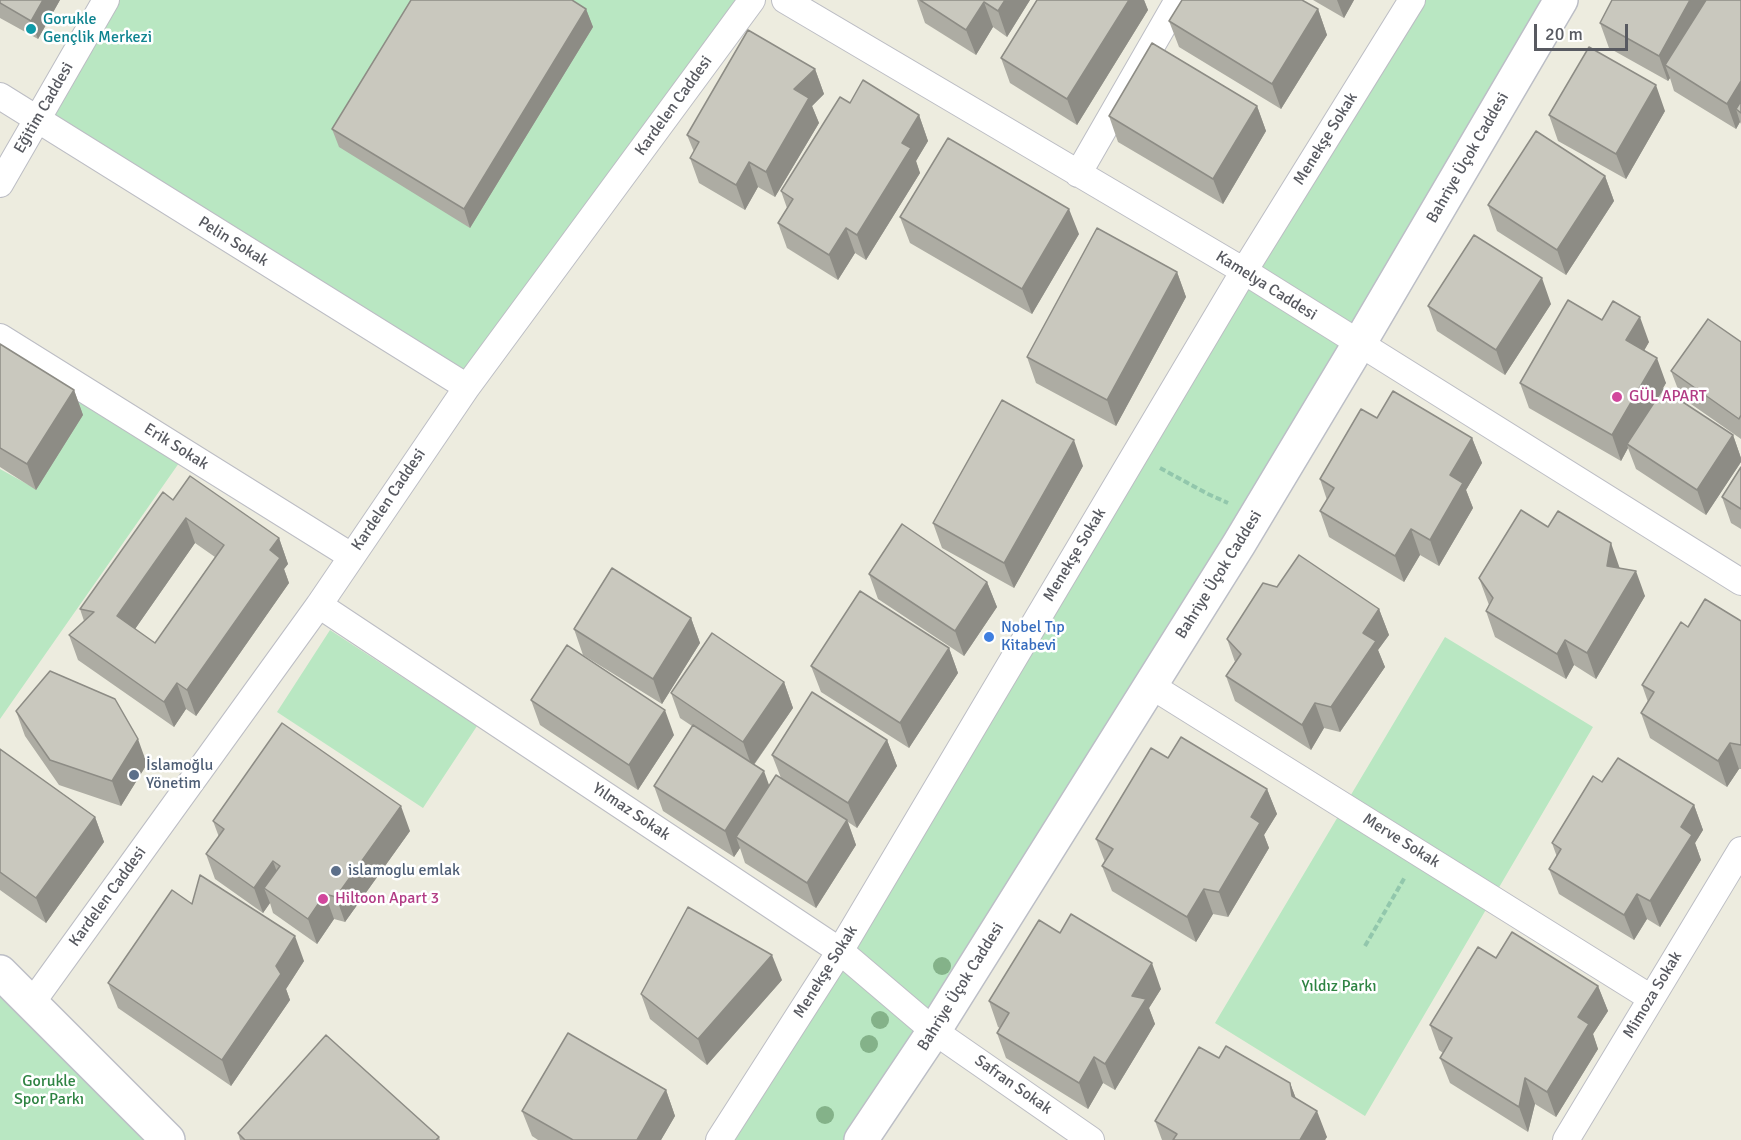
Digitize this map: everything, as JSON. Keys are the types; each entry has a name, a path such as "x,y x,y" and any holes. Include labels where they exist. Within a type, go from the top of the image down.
{"main road":[{"name":"Bahriye Üçok Caddesi","path":"861,1140 934,1031 1256,515 1561,0"},
{"path":"0,972 168,1140"}],"street":[{"name":"Eğitim Caddesi","path":"0,184 106,0"},
{"name":"Kardelen Caddesi","path":"31,1004 319,605 467,387 752,0"},
{"name":"Kamelya Caddesi","path":"785,0 1244,271 1741,582"},
{"path":"1078,174 1178,0"},
{"name":"Menekşe Sokak","path":"719,1140 840,951 1244,271 1412,0"},
{"name":"Pelin Sokak","path":"0,96 467,387"},
{"name":"Erik Sokak","path":"0,337 351,556"},
{"name":"Yılmaz Sokak","path":"319,605 840,951 934,1031"},
{"name":"Merve Sokak","path":"1150,685 1652,998"},
{"name":"Mimoza Sokak","path":"1566,1140 1741,850"},
{"name":"Safran Sokak","path":"934,1031 1091,1140"}],"path":[{"path":"1135,454 1208,494 1256,515"},
{"path":"1365,946 1419,852"}],"green space":[{"path":"106,0 752,0 467,387 37,120"},
{"path":"1412,0 1561,0 862,1140 719,1140"},
{"path":"0,337 186,453 0,719 0,469 36,489"},
{"path":"330,630 477,726 423,808 277,712"},
{"name":"Yıldız Parkı","path":"1445,637 1593,727 1365,1116 1215,1023"},
{"name":"Gorukle Spor Parkı","path":"0,972 168,1140 0,1140"}],"building":[{"path":"0,0 43,0 31,21 0,3"},
{"path":"411,0 572,0 586,9 464,209 332,129"},
{"path":"920,0 1005,0 998,11 984,2 966,30"},
{"path":"1037,0 1129,0 1067,99 1001,58"},
{"path":"1182,0 1302,0 1318,9 1272,84 1169,21"},
{"path":"1612,0 1690,0 1659,56 1600,23"},
{"path":"1706,0 1741,0 1741,81 1727,104 1665,65"},
{"path":"748,30 815,69 794,89 809,98 766,172 749,162 736,185 690,158 699,142 687,135"},
{"path":"1152,43 1257,106 1213,179 1109,116"},
{"path":"1589,47 1656,85 1616,154 1549,115"},
{"path":"863,80 919,115 902,143 911,148 857,235 846,228 829,255 778,223 793,199 781,191 840,97 850,103"},
{"path":"1741,101 1741,113 1736,109"},
{"path":"1536,131 1605,176 1557,250 1488,205"},
{"path":"948,138 1069,209 1022,289 900,217"},
{"path":"1097,228 1177,272 1107,400 1027,357"},
{"path":"1474,235 1542,278 1496,350 1428,306"},
{"path":"1568,300 1602,320 1613,301 1640,317 1626,340 1657,358 1612,435 1520,383"},
{"path":"1708,319 1741,342 1741,415 1739,419 1671,371"},
{"path":"0,344 74,390 27,464 0,448"},
{"path":"1663,389 1733,435 1697,490 1627,444"},
{"path":"1393,391 1472,438 1450,475 1463,483 1430,540 1411,529 1395,556 1320,511 1334,488 1320,479 1361,409 1377,418"},
{"path":"1002,400 1074,440 1004,563 933,523"},
{"path":"1741,467 1741,509 1722,497"},
{"path":"190,476 279,538 270,550 280,558 187,690 177,683 164,702 69,635 94,612 80,609 163,492 173,500","holes":["186,518 224,545 155,643 117,616"]},
{"path":"1521,510 1548,527 1558,511 1611,543 1607,566 1636,571 1587,653 1565,640 1557,654 1486,611 1493,598 1479,578"},
{"path":"902,524 987,582 955,631 869,574"},
{"path":"1299,555 1379,609 1363,633 1376,641 1331,707 1315,703 1302,725 1226,676 1241,654 1227,639 1263,583 1277,587"},
{"path":"612,568 691,618 653,679 574,629"},
{"path":"860,591 949,648 900,723 811,666"},
{"path":"1705,599 1741,621 1741,745 1730,743 1718,761 1641,713 1654,692 1642,685 1681,622 1688,627"},
{"path":"712,633 784,682 743,742 671,693"},
{"path":"567,645 665,710 629,765 531,700"},
{"path":"50,671 115,699 138,739 112,781 50,760 16,711"},
{"path":"812,692 887,740 848,803 772,755"},
{"path":"282,723 401,806 336,897 325,894 308,919 264,888 280,866 273,861 254,888 206,854 224,829 213,821"},
{"path":"693,725 764,771 725,831 654,786"},
{"path":"1181,737 1267,789 1251,817 1260,823 1219,892 1204,889 1187,917 1102,866 1113,849 1096,839 1151,748 1168,758"},
{"path":"0,749 95,817 36,898 0,872"},
{"path":"1618,758 1694,805 1681,827 1692,835 1650,901 1637,894 1624,915 1549,869 1561,849 1552,843 1593,776 1602,782"},
{"path":"776,775 847,820 807,883 736,837"},
{"path":"200,875 295,936 276,966 281,974 222,1060 108,983 172,890 192,904"},
{"path":"688,907 772,955 698,1039 641,994"},
{"path":"1071,914 1152,963 1132,996 1146,999 1105,1064 1094,1057 1079,1083 997,1033 1009,1013 989,1001 1039,920 1060,933"},
{"path":"1512,932 1598,986 1578,1017 1589,1024 1547,1092 1525,1078 1519,1107 1440,1058 1452,1038 1430,1025 1478,947 1496,958"},
{"path":"568,1033 666,1090 637,1140 573,1140 522,1111"},
{"path":"326,1035 439,1137 436,1140 245,1140 238,1133"},
{"path":"1226,1046 1290,1083 1292,1096 1317,1111 1300,1140 1173,1140 1177,1134 1155,1121 1199,1047 1219,1058"}],"place":[{"name":"Gorukle Gençlik Merkezi","path":"31,29"},
{"name":"GÜL APART","path":"1617,397"},
{"name":"Nobel Tıp Kitabevi","path":"989,637"},
{"name":"İslamoğlu Yönetim","path":"134,775"},
{"name":"islamoglu emlak","path":"336,871"},
{"name":"Hiltoon Apart 3","path":"323,899"}]}
